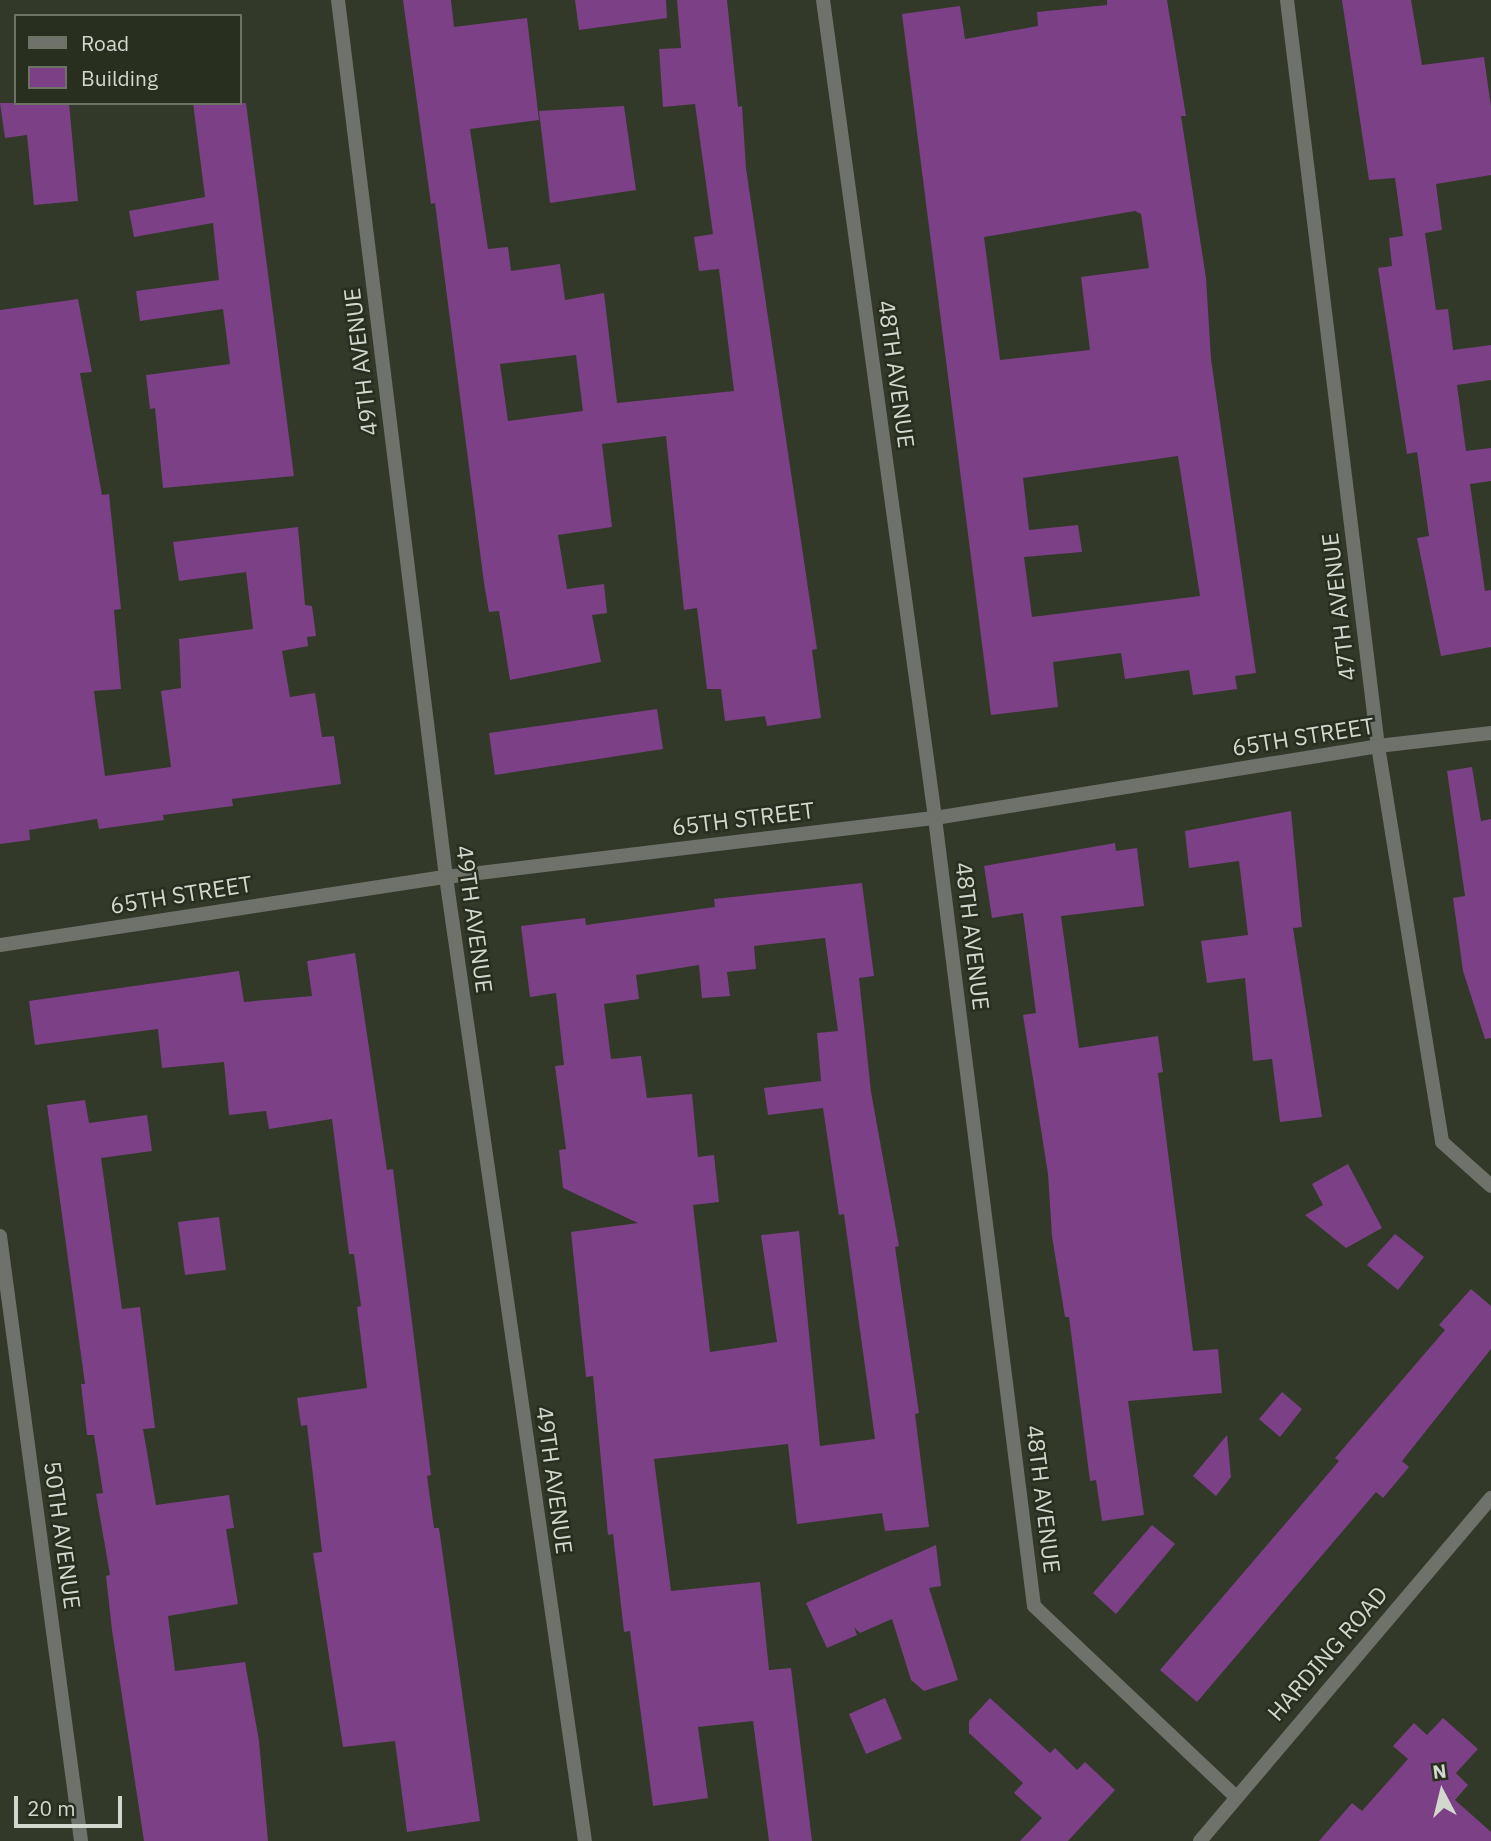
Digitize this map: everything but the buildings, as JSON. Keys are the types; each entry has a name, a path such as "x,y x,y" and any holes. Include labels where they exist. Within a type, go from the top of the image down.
{"street":[{"name":"49TH AVENUE","path":"338,0 446,877 584,1841"},
{"name":"48TH AVENUE","path":"823,0 935,818 1034,1606 1234,1795"},
{"name":"47TH AVENUE","path":"1287,0 1378,746 1442,1142 1491,1186"},
{"name":"65TH STREET","path":"0,944 446,877 935,818 1378,746 1491,733"},
{"name":"50TH AVENUE","path":"0,1236 81,1841"},
{"name":"HARDING ROAD","path":"1200,1841 1234,1795 1491,1498"}]}
